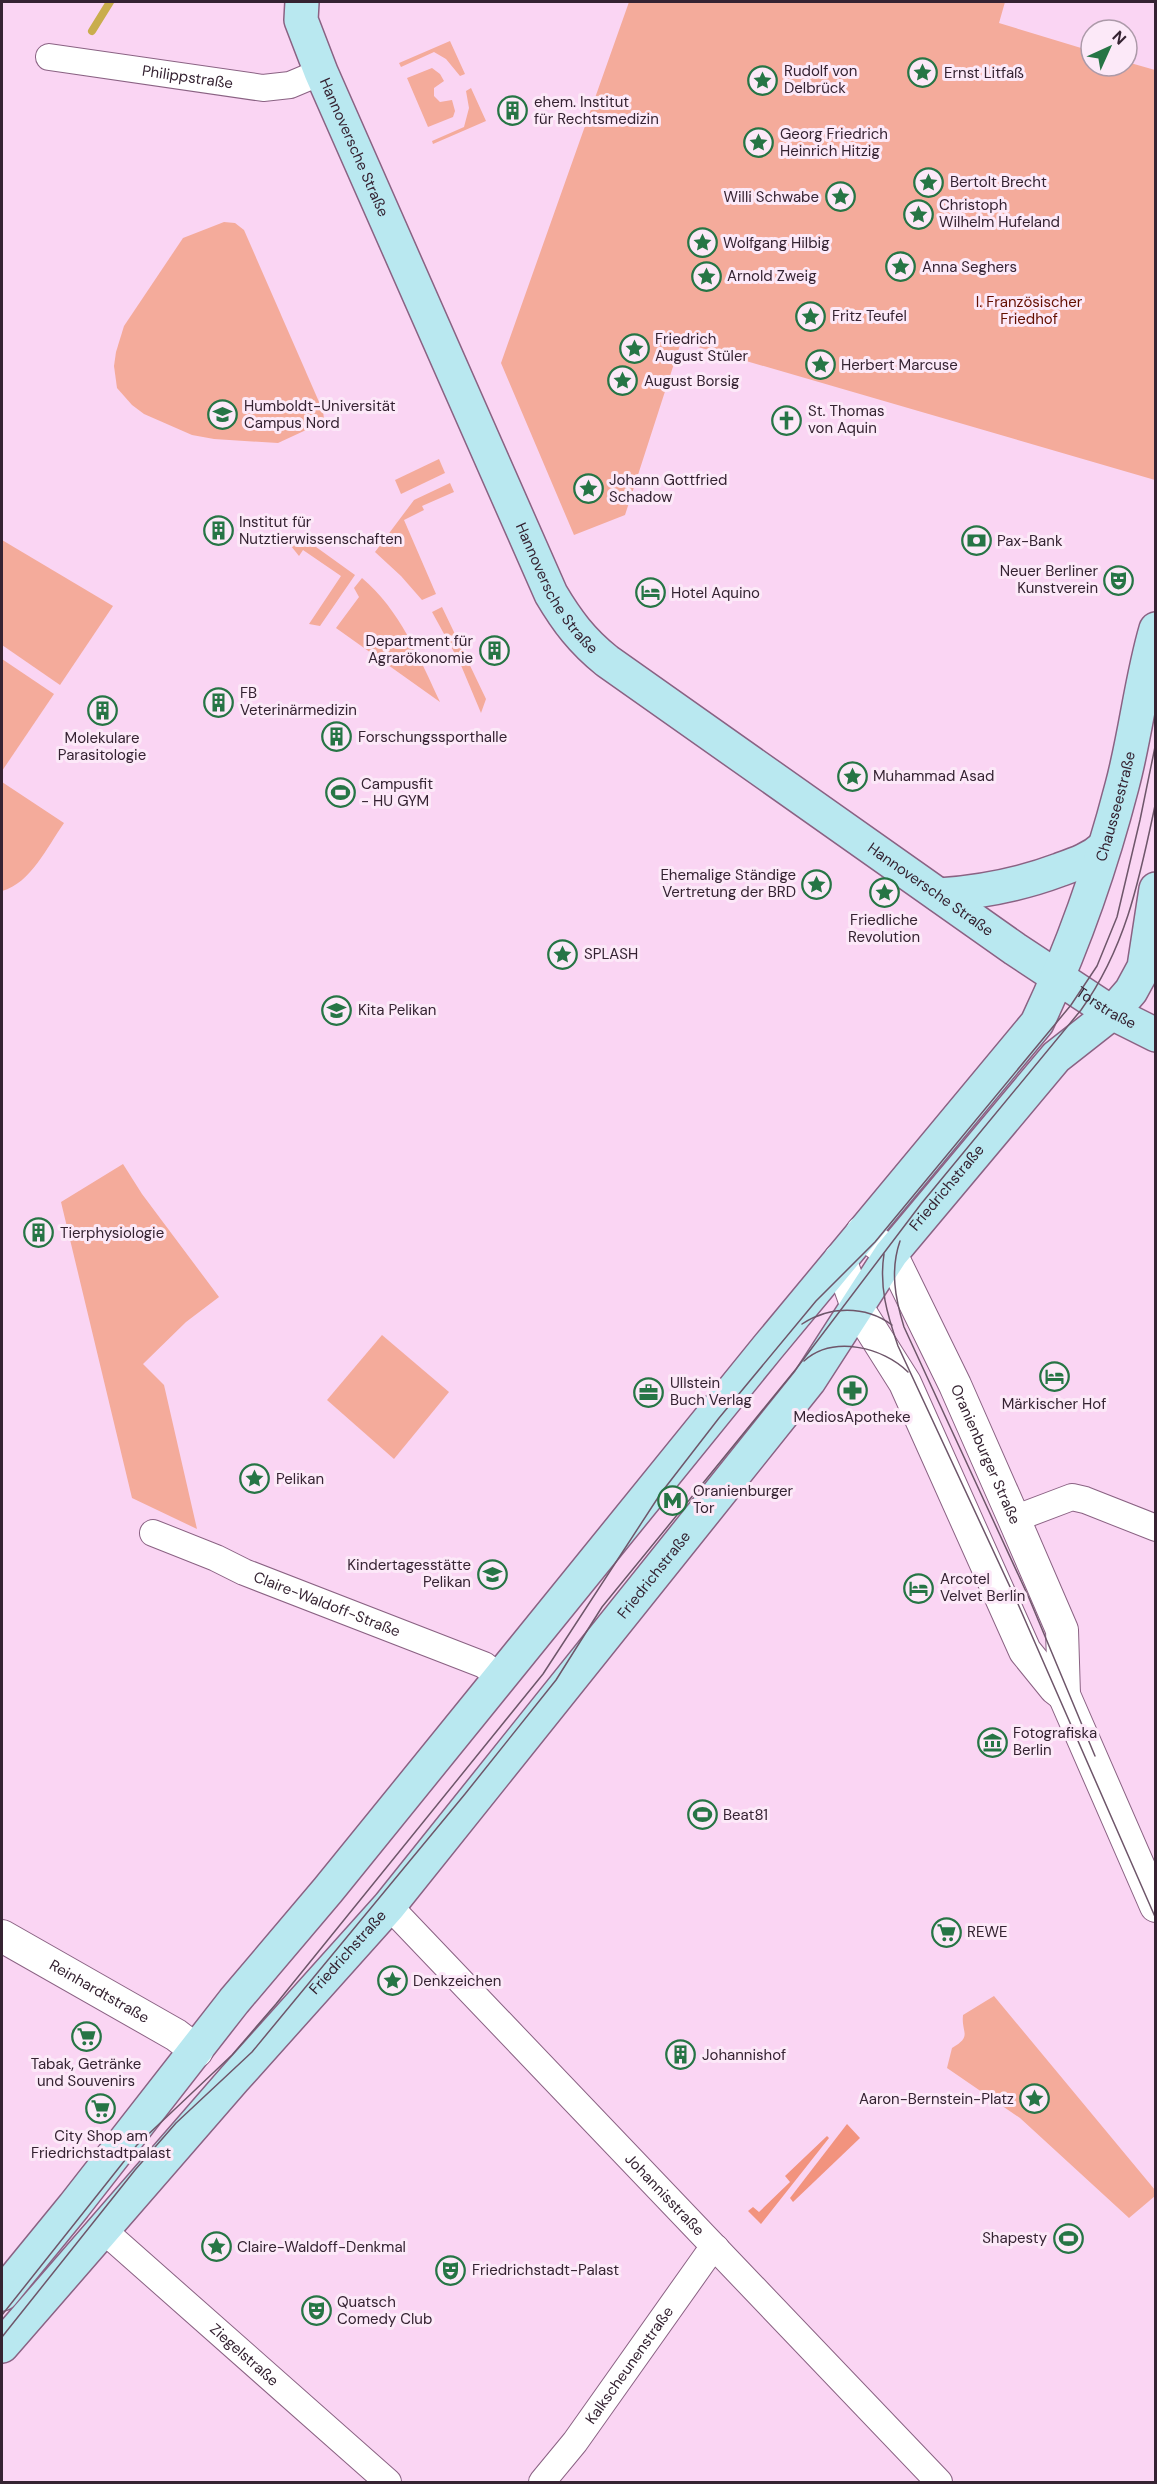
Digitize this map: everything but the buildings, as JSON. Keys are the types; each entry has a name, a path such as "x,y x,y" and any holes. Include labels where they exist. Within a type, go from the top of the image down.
{"main road":[{"name":"Hannoversche Straße","path":"302,2 301,20 321,72 551,594 570,626 586,644 607,660 1059,978"},
{"name":"Chausseestraße","path":"1059,978 1080,922 1122,786 1155,629"},
{"path":"939,895 997,890 1028,881 1082,862 1095,856 1104,847"},
{"path":"1112,1013 1131,991 1144,967 1155,889"},
{"path":"2,2294 197,2051 234,2001 328,1890 840,1259 1037,1023 1059,978"},
{"name":"Torstraße","path":"1059,978 1112,1013 1155,1035"},
{"name":"Friedrichstraße","path":"2,2346 102,2229 389,1906 809,1381 891,1254 1056,1058 1112,1013"},
{"path":"197,2051 234,2079"}],"street":[{"name":"Philippstraße","path":"49,57 263,88 290,85 321,72"},
{"name":"Oranienburger Straße","path":"862,1233 891,1254 955,1385 1014,1519 1062,1630 1064,1695 1155,1906"},
{"name":"Oranienburger Straße","path":"840,1259 857,1307 904,1383 1025,1652 1055,1688 1064,1695"},
{"path":"1014,1519 1072,1497 1155,1528"},
{"name":"Claire-Waldoff-Straße","path":"153,1533 244,1572 484,1665 500,1677"},
{"name":"Johannisstraße","path":"389,1906 939,2482"},
{"name":"Reinhardtstraße","path":"2,1936 176,2035 197,2051"},
{"name":"Ziegelstraße","path":"102,2229 388,2482"},
{"name":"Kalkscheunenstraße","path":"542,2482 576,2442 706,2257 716,2248"}],"green space":[{"name":"I. Französischer Friedhof","path":"629,2 1005,2 999,23 1079,47 1079,78 1139,78 1139,65 1155,70 1155,480 681,342 625,515 574,535 501,363"},
{"path":"450,41 465,74 460,76 446,59 434,52 401,67 399,63"},
{"path":"432,68 440,74 444,81 434,88 434,96 440,102 452,100 455,111 453,117 428,127 407,78"},
{"path":"471,88 486,121 433,144 432,141 464,127 469,108 466,91"},
{"path":"224,222 235,223 244,230 323,411 324,419 319,424 278,443 214,439 192,435 144,414 132,405 117,388 114,366 124,326 183,238"},
{"path":"439,459 445,473 401,494 395,480"},
{"path":"450,483 454,492 422,506 424,510 404,520 436,594 422,600 375,552 414,500"},
{"path":"298,534 355,575 320,626 309,624 341,576 303,550 299,556 291,546"},
{"path":"2,540 113,606 60,685 2,645"},
{"path":"362,578 398,619 440,702 336,628 359,597 354,588"},
{"path":"442,607 486,699 481,713 460,663 432,612"},
{"path":"2,659 54,694 2,771"},
{"path":"2,782 64,823 30,872 12,887 2,891"},
{"path":"123,1164 142,1194 219,1297 186,1322 143,1364 164,1385 197,1529 132,1498 61,1202"},
{"path":"382,1335 449,1392 394,1459 327,1400"},
{"path":"994,1996 1155,2190 1155,2196 1129,2218 1020,2118 947,2068 952,2048 962,2040 965,2034 963,2015"}],"shaded area":[{"path":"847,2124 860,2138 793,2202 790,2198"},
{"path":"827,2136 829,2138 761,2224 748,2211 753,2207 759,2212 790,2182 785,2176"}],"waterway":[{"path":"92,31 110,2"}],"tram line":[{"path":"2,2315 137,2145 232,2055 276,2004 543,1674 661,1493 719,1418 816,1301 875,1242 1071,1005 1097,966 1117,917 1156,742"},
{"path":"2,2337 135,2170 176,2123 252,2052 465,1794 556,1680 602,1607 796,1369 921,1204 1081,1010 1097,986 1121,936 1130,910 1156,801"},
{"path":"900,1241 894,1273 898,1305 904,1327 1029,1598 1095,1756"},
{"path":"884,1254 885,1300 898,1346 1018,1604 1156,1919"},
{"path":"802,1324 824,1314 847,1310 870,1314 892,1325"},
{"path":"804,1361 829,1348 858,1347 885,1356 908,1372"}],"place":[{"name":"Ernst Litfaß","path":"923,73"},
{"name":"Rudolf von Delbrück","path":"763,80"},
{"name":"ehem. Institut für Rechtsmedizin","path":"513,111"},
{"name":"Georg Friedrich Heinrich Hitzig","path":"759,143"},
{"name":"Bertolt Brecht","path":"929,182"},
{"name":"Willi Schwabe","path":"840,197"},
{"name":"Christoph Wilhelm Hufeland","path":"918,214"},
{"name":"Wolfgang Hilbig","path":"702,243"},
{"name":"Anna Seghers","path":"901,267"},
{"name":"Arnold Zweig","path":"706,276"},
{"name":"Fritz Teufel","path":"811,316"},
{"name":"Friedrich August Stüler","path":"634,348"},
{"name":"Herbert Marcuse","path":"820,365"},
{"name":"August Borsig","path":"623,381"},
{"name":"Humboldt-Universität Campus Nord","path":"223,415"},
{"name":"St. Thomas von Aquin","path":"787,420"},
{"name":"Johann Gottfried Schadow","path":"588,489"},
{"name":"Institut für Nutztierwissenschaften","path":"218,531"},
{"name":"Pax-Bank","path":"976,541"},
{"name":"Neuer Berliner Kunstverein","path":"1119,580"},
{"name":"Hotel Aquino","path":"650,593"},
{"name":"Department für Agrarökonomie","path":"494,650"},
{"name":"FB Veterinärmedizin","path":"219,702"},
{"name":"Molekulare Parasitologie","path":"102,711"},
{"name":"Forschungssporthalle","path":"337,737"},
{"name":"Muhammad Asad","path":"852,776"},
{"name":"Campusfit - HU GYM","path":"340,793"},
{"name":"Ehemalige Ständige Vertretung der BRD","path":"817,884"},
{"name":"Friedliche Revolution","path":"884,893"},
{"name":"SPLASH","path":"563,954"},
{"name":"Kita Pelikan","path":"337,1010"},
{"name":"Tierphysiologie","path":"39,1233"},
{"name":"Märkischer Hof","path":"1054,1377"},
{"name":"MediosApotheke","path":"852,1390"},
{"name":"Ullstein Buch Verlag","path":"649,1392"},
{"name":"Pelikan","path":"255,1479"},
{"name":"Oranienburger Tor","path":"672,1500"},
{"name":"Kindertagesstätte Pelikan","path":"492,1574"},
{"name":"Arcotel Velvet Berlin","path":"919,1588"},
{"name":"Fotografiska Berlin","path":"992,1742"},
{"name":"Beat81","path":"702,1815"},
{"name":"REWE","path":"946,1932"},
{"name":"Denkzeichen","path":"392,1981"},
{"name":"Tabak, Getränke und Souvenirs","path":"86,2037"},
{"name":"Johannishof","path":"681,2055"},
{"name":"Aaron-Bernstein-Platz","path":"1035,2099"},
{"name":"City Shop am Friedrichstadtpalast","path":"101,2109"},
{"name":"Shapesty","path":"1068,2238"},
{"name":"Claire-Waldoff-Denkmal","path":"216,2247"},
{"name":"Friedrichstadt-Palast","path":"451,2270"},
{"name":"Quatsch Comedy Club","path":"316,2311"}]}
